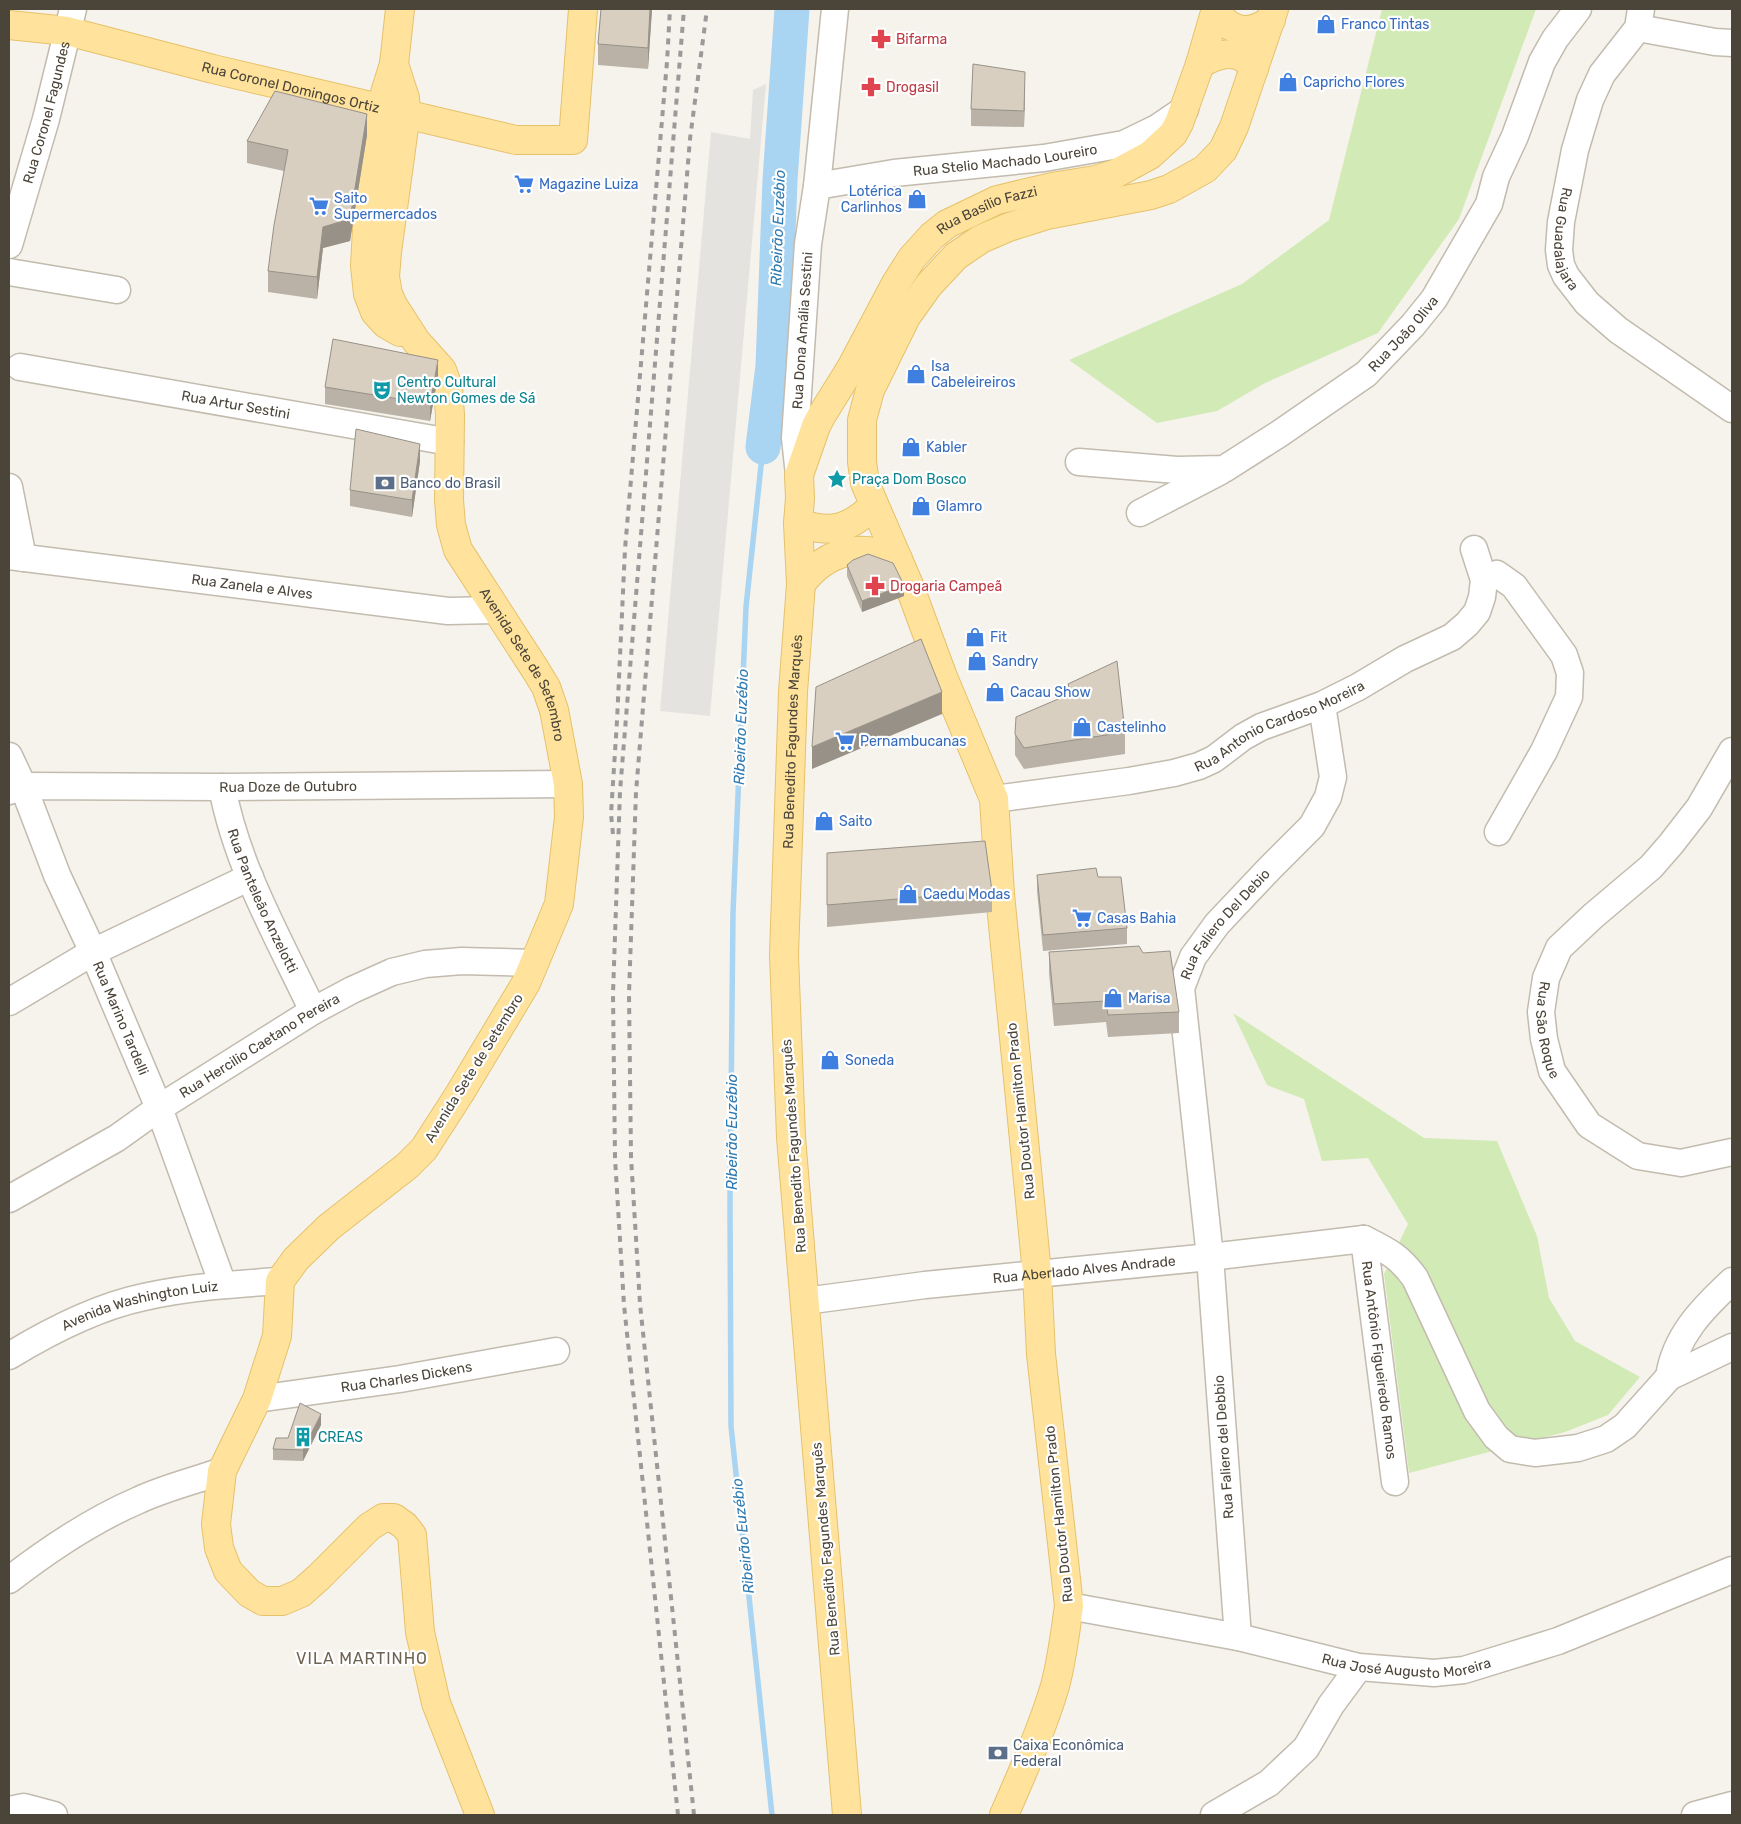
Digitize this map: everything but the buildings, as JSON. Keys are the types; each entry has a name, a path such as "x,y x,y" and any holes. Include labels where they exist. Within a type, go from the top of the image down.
{"main road":[{"name":"Avenida Sete de Setembro","path":"280,1281 296,1259 316,1240 407,1166 424,1148 460,1093 526,983 559,904 569,817 568,784 554,710 546,687 458,550 451,526 448,387 442,370 416,341 386,324 372,307 367,288 365,266 368,209 374,154 395,110 385,93 394,64 400,9"},
{"name":"Rua Coronel Domingos Ortiz","path":"9,25 70,20 213,69 395,110 516,140 573,140 583,9"},
{"path":"1215,10 1224,22 1233,29 1253,29 1262,26 1272,14"},
{"name":"Rua Basílio Fazzi","path":"799,475 822,413 851,368 896,283 912,258 932,236 947,224 997,200 1052,187 1096,180 1115,174 1150,155 1173,134 1185,109 1215,10"},
{"name":"Rua Basílio Fazzi","path":"862,420 870,390 906,317 928,286 956,256 981,239 1009,227 1047,215 1169,190 1205,169 1223,150 1234,127 1272,14"},
{"path":"1200,64 1216,56 1231,54 1243,57 1254,69"},
{"name":"Rua Doutor Hamilton Prado","path":"862,420 862,462 865,483 873,506 909,585 953,701 994,799 1000,894 1037,1273 1042,1354 1069,1606 1064,1647 1054,1686 1004,1815"},
{"name":"Rua Benedito Fagundes Marquês","path":"799,475 798,522 801,584 793,692 784,955 791,1137 847,1815"},
{"path":"798,522 821,529 835,529 849,525 861,518 873,506"},
{"path":"801,584 816,566 841,553 855,550 876,552 898,559"},
{"path":"280,1281 277,1336 257,1399 222,1472 216,1524 219,1548 228,1570 249,1593 263,1601 282,1601 301,1593 369,1527 382,1518 394,1518 405,1526 412,1536 420,1632 436,1703 480,1815"}],"street":[{"name":"Rua Dona Amália Sestini","path":"799,475 795,438 808,244 817,186 835,9"},
{"name":"Rua João Oliva","path":"1140,513 1224,469 1279,434 1366,374 1413,325 1434,299 1489,204 1496,177 1515,136 1542,62 1555,39 1578,9"},
{"path":"1640,18 1715,42 1732,43"},
{"name":"Rua Guadalajara","path":"1640,18 1602,74 1590,100 1575,150 1561,222 1559,250 1561,264 1566,276 1588,303 1618,330 1732,409"},
{"name":"Rua Coronel Fagundes","path":"9,245 46,119 70,20"},
{"name":"Rua Stelio Machado Loureiro","path":"817,186 894,174 1044,158 1124,144 1157,128 1185,109"},
{"path":"9,272 117,290"},
{"name":"Rua Artur Sestini","path":"20,367 450,442"},
{"path":"1079,462 1177,470 1224,469"},
{"path":"9,487 16,557"},
{"name":"Rua Antonio Cardoso Moreira","path":"994,799 1174,773 1199,766 1214,759 1243,737 1261,727 1322,705 1358,687 1405,659 1452,637 1467,624 1476,612 1482,598 1484,580 1474,549"},
{"name":"Rua Zanela e Alves","path":"16,557 448,611 496,610"},
{"path":"1484,580 1497,574 1514,586 1564,655 1570,673 1569,697 1544,751 1498,832"},
{"name":"Rua Faliero Del Debio","path":"1210,1257 1181,988 1193,957 1217,924 1312,826 1328,796 1333,777 1322,705"},
{"name":"Rua São Roque","path":"1732,751 1699,808 1651,867 1593,916 1559,948 1546,978 1541,1012 1544,1039 1552,1070 1589,1125 1638,1156 1680,1163 1732,1152"},
{"name":"Rua Marino Tardelli","path":"9,756 16,788 93,952 159,1108 224,1285"},
{"name":"Rua Doze de Outubro","path":"16,788 568,784"},
{"name":"Rua Panteleão Anzelotti","path":"222,788 231,828 250,877 313,1011"},
{"path":"9,1002 93,952 250,877"},
{"name":"Rua Hercilio Caetano Pereira","path":"9,1199 117,1138 159,1108 313,1011 352,990 392,972 425,964 462,961 534,963"},
{"path":"1364,1239 1392,1254 1405,1265 1415,1278 1477,1411 1496,1437 1510,1449 1535,1453 1578,1448 1606,1439 1625,1426 1669,1377 1732,1347"},
{"name":"Rua Aberlado Alves Andrade","path":"805,1301 925,1285 1210,1257 1364,1239"},
{"name":"Rua Antônio Figueiredo Ramos","path":"1364,1239 1395,1482"},
{"name":"Rua Faliero del Debbio","path":"1210,1257 1238,1637"},
{"name":"Avenida Washington Luiz","path":"9,1356 61,1327 100,1310 144,1297 224,1285 280,1281"},
{"path":"1669,1377 1672,1359 1681,1340 1708,1304 1732,1281"},
{"name":"Rua Charles Dickens","path":"257,1399 400,1379 451,1368 556,1351"},
{"path":"9,1580 43,1553 100,1519 140,1500 222,1472"},
{"name":"Rua José Augusto Moreira","path":"1069,1606 1238,1637 1359,1667 1434,1673 1464,1670 1558,1641 1732,1570"},
{"path":"1214,1815 1269,1783 1306,1748 1331,1705 1359,1667"},
{"path":"1695,1815 1732,1805"},
{"path":"9,1810 24,1807 54,1815"}],"green space":[{"path":"1382,9 1536,9 1459,219 1378,333 1265,383 1217,411 1157,423 1069,360 1242,284 1329,220"},
{"path":"1233,1013 1424,1138 1497,1141 1537,1236 1549,1298 1575,1341 1640,1377 1608,1415 1565,1432 1409,1473 1384,1274 1408,1224 1368,1158 1322,1161 1304,1099 1267,1085"}],"shaded area":[{"path":"766,84 710,716 660,711 711,132 750,139 753,90"}],"waterway":[{"name":"Ribeirão Euzébio","path":"763,447 773,366 780,180 792,9"},
{"name":"Ribeirão Euzébio","path":"772,1815 731,1426 730,1204 733,913 746,607 763,447 785,432"}],"railway":[{"path":"613,834 611,814 625,549 670,9"},
{"path":"678,1815 624,1305 615,1158 613,994 620,791 684,9"},
{"path":"694,1815 640,1304 631,1157 629,994 636,792 690,139 707,9"}],"place":[{"name":"Franco Tintas","path":"1326,24"},
{"name":"Bifarma","path":"881,39"},
{"name":"Capricho Flores","path":"1288,82"},
{"name":"Drogasil","path":"871,87"},
{"name":"Magazine Luiza","path":"524,184"},
{"name":"Lotérica Carlinhos","path":"917,199"},
{"name":"Saito Supermercados","path":"319,206"},
{"name":"Isa Cabeleireiros","path":"916,374"},
{"name":"Centro Cultural Newton Gomes de Sá","path":"382,390"},
{"name":"Kabler","path":"911,447"},
{"name":"Praça Dom Bosco","path":"837,479"},
{"name":"Banco do Brasil","path":"385,483"},
{"name":"Glamro","path":"921,506"},
{"name":"Drogaria Campeã","path":"875,586"},
{"name":"Fit","path":"975,637"},
{"name":"Sandry","path":"977,661"},
{"name":"Cacau Show","path":"995,692"},
{"name":"Castelinho","path":"1082,727"},
{"name":"Pernambucanas","path":"845,741"},
{"name":"Saito","path":"824,821"},
{"name":"Caedu Modas","path":"908,894"},
{"name":"Casas Bahia","path":"1082,918"},
{"name":"Marisa","path":"1113,998"},
{"name":"Soneda","path":"830,1060"},
{"name":"CREAS","path":"303,1437"},
{"name":"Caixa Econômica Federal","path":"998,1753"}],"district":[{"name":"VILA MARTINHO","path":"362,1658"}]}
